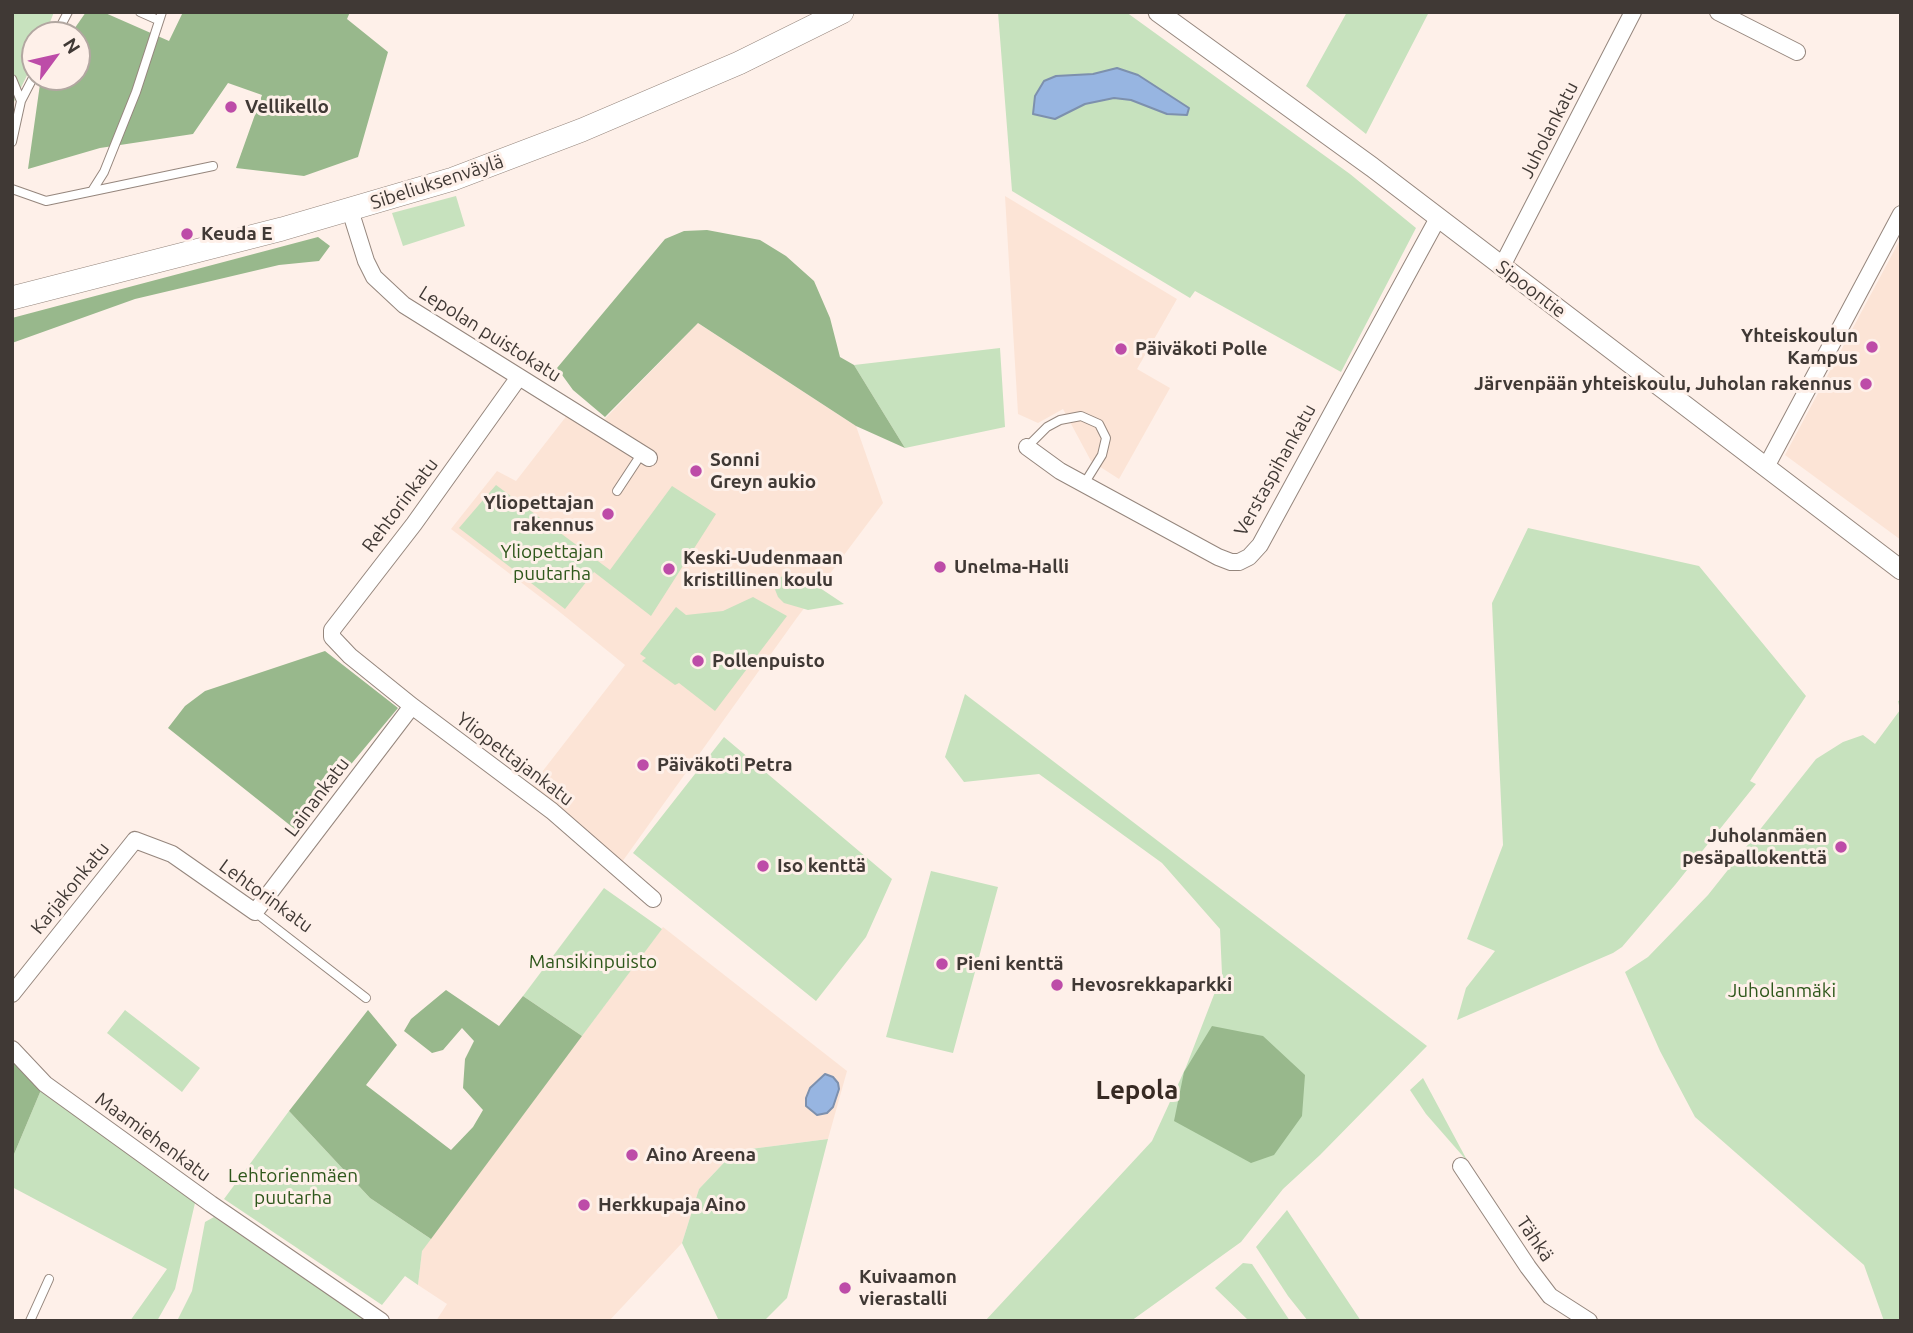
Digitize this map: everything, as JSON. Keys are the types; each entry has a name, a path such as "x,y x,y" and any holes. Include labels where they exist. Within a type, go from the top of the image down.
{"main road":[{"name":"Sibeliuksenväylä","path":"12,298 350,210 453,179 582,130 739,63 842,12"}],"street":[{"name":"Sipoontie","path":"1158,12 1361,159 1901,570"},
{"name":"Juholankatu","path":"1502,267 1633,12"},
{"path":"1718,12 1797,52"},
{"name":"Lepolan puistokatu","path":"350,210 366,261 374,277 404,305 645,456"},
{"path":"1766,467 1901,214"},
{"name":"Verstaspihankatu","path":"1027,447 1059,471 1218,557 1239,562 1249,557 1259,545 1438,218"},
{"name":"Rehtorinkatu","path":"350,656 332,637 332,630 414,524 519,377"},
{"name":"Yliopettajankatu","path":"350,656 552,811 653,899"},
{"name":"Lainankatu","path":"255,912 412,706"},
{"name":"Lehtorinkatu","path":"135,840 172,854 255,912"},
{"name":"Karjakonkatu","path":"12,994 135,840"},
{"name":"Maamiehenkatu","path":"12,1049 45,1084 211,1204 381,1321"},
{"name":"Tähkä","path":"1461,1166 1550,1296 1589,1321"}],"lane":[{"path":"92,191 104,172 136,92 160,16 140,12"},
{"path":"12,79 21,100"},
{"path":"12,142 21,100 26,91"},
{"path":"12,189 46,201 213,166"},
{"path":"1027,447 1047,427 1060,420 1081,416 1099,424 1106,438 1101,455 1084,484"},
{"path":"617,491 645,456"},
{"name":"Lehtorinkatu","path":"255,912 366,999"},
{"path":"30,1321 49,1279"}],"shaded area":[{"path":"1005,196 1177,299 1137,369 1170,388 1119,479 1091,461 1063,409 1038,423 1018,414"},
{"name":"Yhteiskoulun Kampus","path":"1901,238 1901,540 1785,455"},
{"name":"Keski-Uudenmaan kristillinen koulu","path":"698,323 856,426 883,503 796,619 622,862 528,790 625,665 451,529 497,471 516,481 568,414 597,427"},
{"path":"663,927 847,1071 828,1139 735,1151 699,1189 682,1243 609,1321 436,1321 447,1304 418,1285 422,1250"}],"green space":[{"path":"12,12 54,12 50,21 21,21 21,88 12,106"},
{"path":"86,12 103,12 169,41 183,12 350,12 347,19 388,52 358,157 304,176 236,168 262,95 228,83 193,134 100,148 28,169 39,91 91,91 91,21 80,21"},
{"path":"998,12 1126,12 1350,174 1416,228 1341,372 1195,291 1190,298 1012,191"},
{"path":"1347,12 1429,12 1366,134 1306,86"},
{"path":"456,196 465,226 403,246 392,213"},
{"path":"707,230 760,240 786,256 814,281 830,318 840,357 854,365 905,448 856,426 698,323 605,417 573,390 557,368 665,239 684,231"},
{"path":"318,237 330,246 319,261 279,265 135,299 12,343 12,318"},
{"path":"1000,348 1005,427 905,448 854,365"},
{"name":"Yliopettajan puutarha","path":"496,485 610,570 672,486 716,514 651,616 594,572 565,609 459,528"},
{"path":"1528,528 1699,566 1806,696 1750,781 1756,784 1622,947 1457,1020 1466,988 1495,951 1467,939 1503,845 1492,603"},
{"path":"785,574 799,574 844,604 808,610 784,603 774,587 776,581"},
{"name":"Pollenpuisto","path":"753,597 787,616 715,711 679,683 675,685 642,661 646,658 640,654 676,607 686,615 723,611"},
{"path":"325,651 398,708 296,830 168,728 185,706 205,691"},
{"path":"965,694 1427,1046 1283,1189 1241,1242 1131,1321 985,1321 1152,1141 1186,1067 1222,974 1220,929 1162,863 1039,774 964,782 945,757"},
{"name":"Juholanmäki","path":"1901,700 1901,1321 1884,1321 1864,1265 1695,1117 1660,1051 1625,972 1648,957 1708,895 1816,759 1843,742 1863,735 1875,744 1900,710 1898,701"},
{"name":"Iso kenttä","path":"724,737 892,879 866,937 816,1001 633,853"},
{"name":"Pieni kenttä","path":"931,871 998,887 953,1053 886,1037"},
{"name":"Mansikinpuisto","path":"604,888 662,929 582,1036 523,996"},
{"path":"446,990 499,1026 523,996 582,1036 431,1239 370,1198 289,1111 368,1010 397,1045 366,1085 451,1150 473,1127 483,1110 463,1088 465,1059 474,1041 462,1028 443,1050 432,1053 404,1031 411,1019"},
{"path":"125,1010 200,1068 182,1092 107,1033"},
{"path":"1212,1026 1263,1036 1305,1075 1302,1116 1274,1155 1251,1163 1174,1121 1184,1072"},
{"path":"12,1061 41,1090 12,1159"},
{"path":"1423,1078 1468,1162 1426,1114 1410,1090"},
{"path":"41,1090 195,1203 175,1289 157,1321 130,1321 167,1269 12,1187 12,1159"},
{"name":"Lehtorienmäen puutarha","path":"289,1111 370,1198 431,1239 422,1251 418,1285 405,1276 382,1305 224,1199"},
{"path":"828,1139 787,1298 764,1321 719,1321 682,1243 699,1189 735,1151"},
{"path":"1287,1210 1361,1321 1308,1321 1288,1296 1256,1247"},
{"path":"214,1217 367,1321 177,1321 192,1291 205,1222"},
{"path":"1243,1263 1252,1264 1290,1321 1249,1321 1215,1288"}],"water":[{"path":"1117,68 1138,75 1189,108 1187,115 1167,114 1131,100 1114,98 1085,104 1055,119 1033,114 1035,96 1044,81 1056,76 1093,74"},
{"path":"825,1074 833,1077 839,1089 833,1107 827,1113 817,1115 806,1106 806,1098 810,1088"}],"place":[{"name":"Vellikello","path":"231,107"},
{"name":"Keuda E","path":"187,234"},
{"name":"Yhteiskoulun Kampus","path":"1872,347"},
{"name":"Päiväkoti Polle","path":"1121,349"},
{"name":"Järvenpään yhteiskoulu, Juholan rakennus","path":"1866,384"},
{"name":"Sonni Greyn aukio","path":"696,471"},
{"name":"Yliopettajan rakennus","path":"608,514"},
{"name":"Unelma-Halli","path":"940,567"},
{"name":"Keski-Uudenmaan kristillinen koulu","path":"669,569"},
{"name":"Pollenpuisto","path":"698,661"},
{"name":"Päiväkoti Petra","path":"643,765"},
{"name":"Juholanmäen pesäpallokenttä","path":"1841,847"},
{"name":"Iso kenttä","path":"763,866"},
{"name":"Pieni kenttä","path":"942,964"},
{"name":"Hevosrekkaparkki","path":"1057,985"},
{"name":"Aino Areena","path":"632,1155"},
{"name":"Herkkupaja Aino","path":"584,1205"},
{"name":"Kuivaamon vierastalli","path":"845,1288"}],"district":[{"name":"Lepola","path":"1137,1090"}]}
